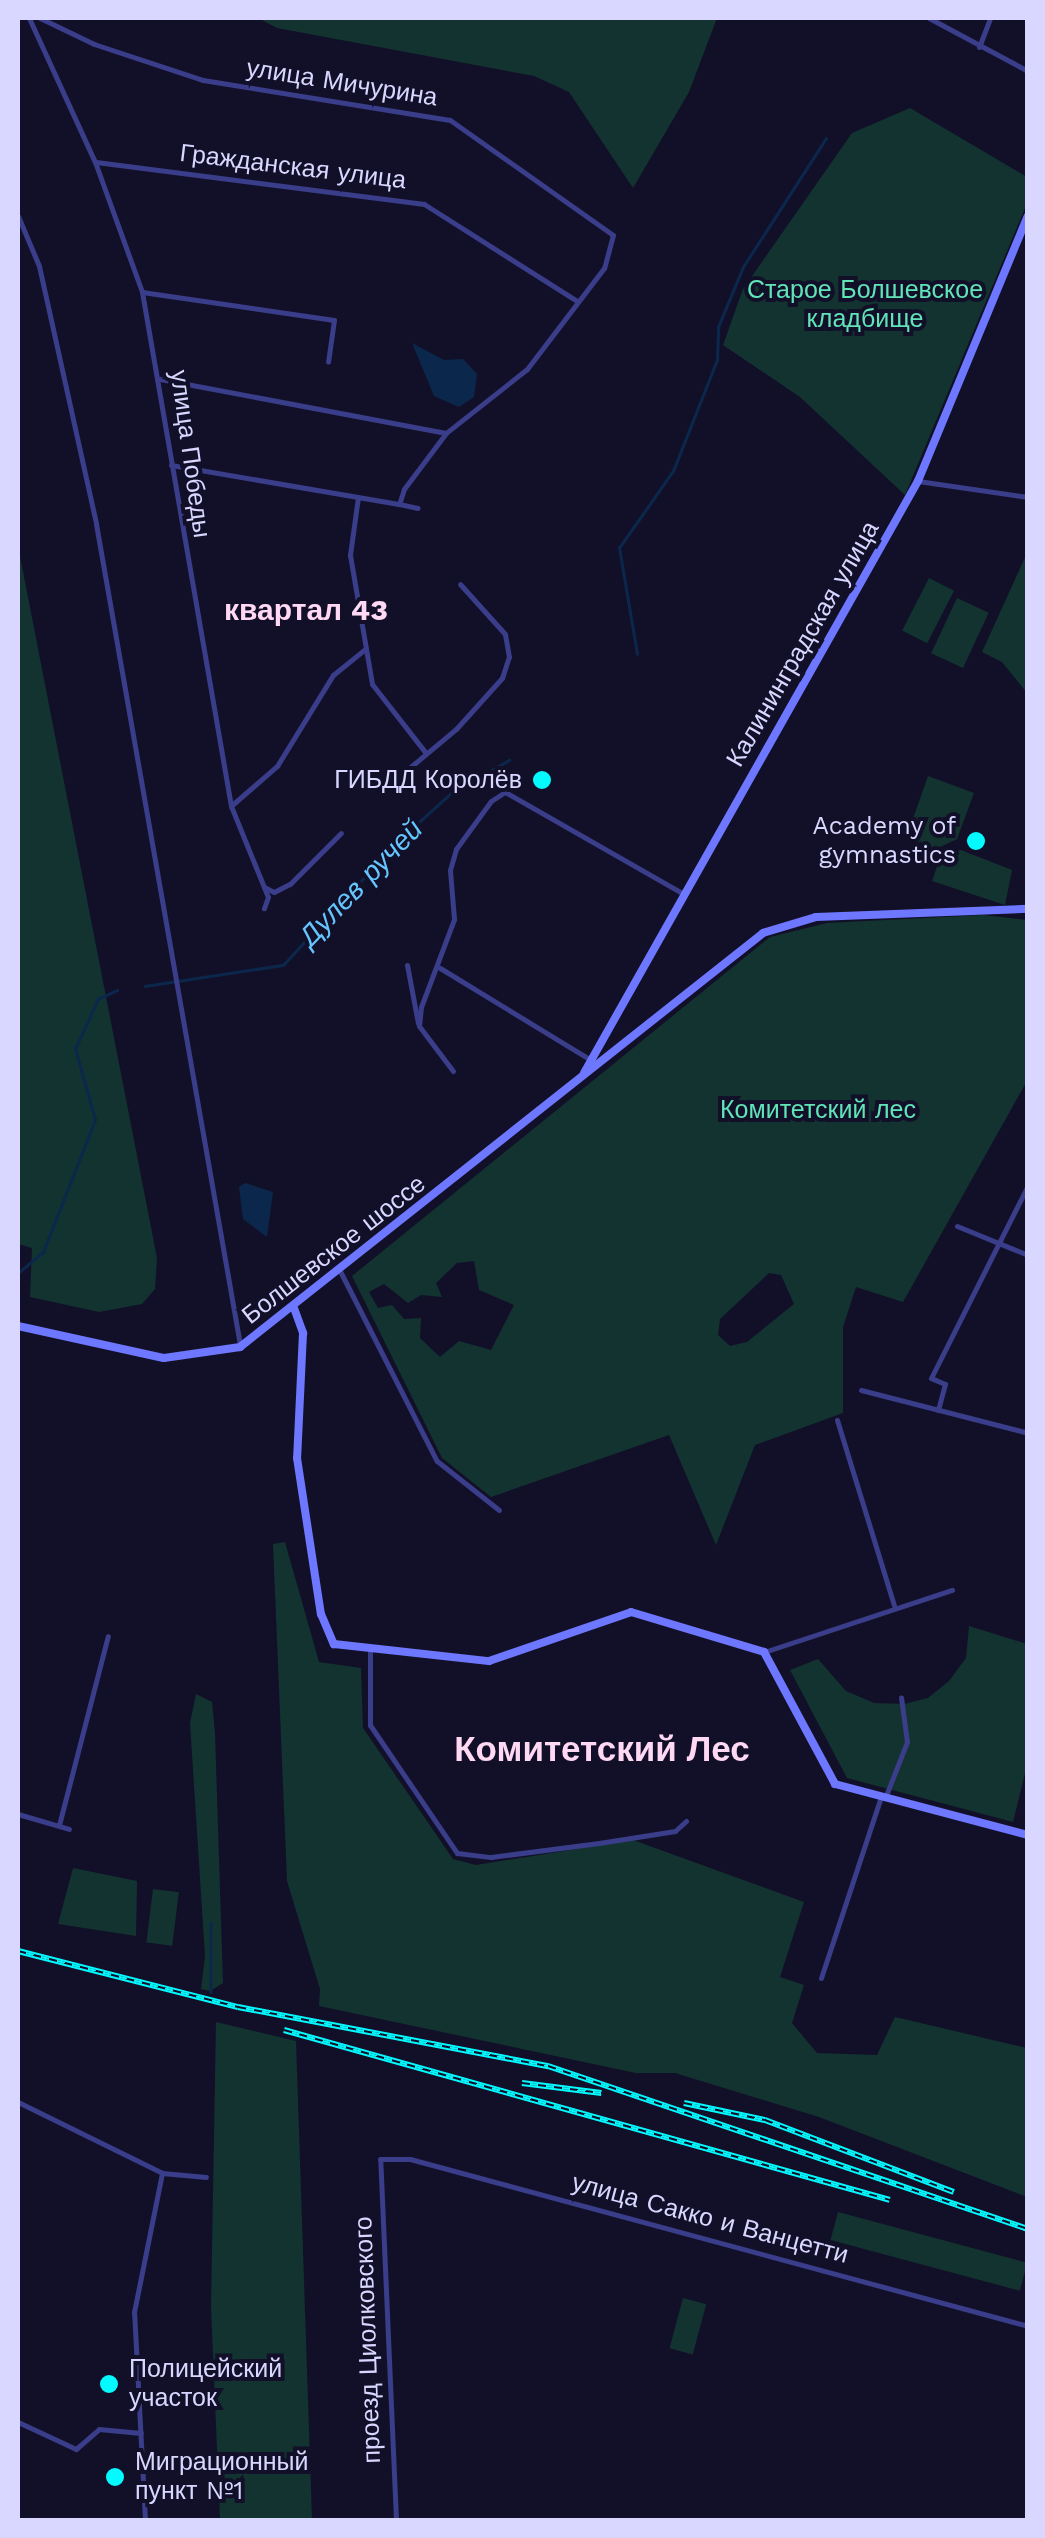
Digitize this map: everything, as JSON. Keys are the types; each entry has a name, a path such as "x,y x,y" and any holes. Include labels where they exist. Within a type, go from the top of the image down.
{"street":[{"name":"улица Победы","path":"29,18 95,162 142,292 231,806 264,887 264,908"},
{"name":"улица Мичурина","path":"40,18 94,44 203,80 450,120 614,235 604,268 578,302"},
{"path":"929,18 1028,71"},
{"path":"979,47 990,18"},
{"name":"Гражданская улица","path":"95,162 424,204 578,302"},
{"path":"18,216 39,266 64,364 240,1347"},
{"name":"Калининградская улица","path":"582,1077 918,480 1028,216"},
{"path":"142,292 334,320 328,362"},
{"path":"398,504 446,433 527,369 578,302"},
{"path":"160,380 446,433"},
{"path":"171,465 418,508"},
{"path":"918,480 1028,497"},
{"path":"358,497 350,556 372,684 426,752"},
{"path":"390,784 502,678 509,657 490,612 460,584"},
{"path":"231,806 276,766 333,675 364,650"},
{"path":"419,1026 454,918 450,870 456,849 505,792 684,894"},
{"path":"264,887 274,892 290,884 341,833"},
{"name":"Болшевское шоссе","path":"18,1326 164,1358 240,1347 294,1308 742,947 786,924 1028,909"},
{"path":"407,965 419,1026 453,1071"},
{"path":"440,968 591,1060"},
{"path":"604,1038 607,1048 620,1046"},
{"path":"938,1410 946,1384 931,1378 1028,1186"},
{"path":"957,1226 1028,1255"},
{"path":"340,1271 437,1461 500,1510"},
{"path":"294,1308 303,1333 296,1458 324,1624 337,1646 504,1660 631,1612 764,1652 894,1605 952,1590"},
{"path":"860,1390 1028,1433"},
{"path":"837,1420 894,1605"},
{"path":"59,1825 108,1636"},
{"path":"370,1650 370,1724 456,1852 491,1857 578,1841 599,1843 675,1831 686,1821"},
{"path":"764,1652 838,1785 1028,1835"},
{"path":"821,1978 883,1797 907,1742 901,1697"},
{"path":"18,1814 70,1828"},
{"path":"18,2102 162,2173 206,2177"},
{"name":"улица Сакко и Ванцетти","path":"380,2159 410,2158 1028,2326"},
{"name":"проезд Циолковского","path":"380,2159 396,2520"},
{"path":"146,2520 134,2312 162,2173"},
{"path":"18,2422 76,2449 99,2429 141,2434"}],"green space":[{"path":"258,18 717,18 689,92 633,188 569,92 534,76 277,28"},
{"name":"Старое Болшевское кладбище","path":"910,108 1027,177 1028,201 905,495 800,397 723,345 743,289 852,133"},
{"path":"18,546 157,1258 155,1289 142,1304 99,1312 30,1297 32,1248 18,1244"},
{"path":"1027,553 1027,693 1002,662 982,652"},
{"path":"929,578 954,591 927,643 902,631"},
{"path":"957,598 989,613 963,668 931,653"},
{"path":"928,776 974,793 957,839 936,849 912,841 916,830 910,827"},
{"path":"961,850 1012,870 1005,905 932,881 940,858"},
{"name":"Комитетский лес","path":"983,915 1027,920 1027,1081 903,1302 856,1287 843,1327 843,1413 755,1445 716,1545 669,1435 491,1497 442,1458 352,1276 770,937 827,923","holes":["474,1261 479,1290 514,1305 491,1350 459,1341 440,1357 420,1338 421,1318 404,1319 392,1305 378,1308 369,1292 384,1284 408,1303 421,1295 442,1297 436,1283 457,1263","769,1273 781,1275 794,1304 747,1342 730,1346 718,1335 720,1319"]},
{"name":"Комитетский лес","path":"285,1542 319,1662 361,1668 363,1728 453,1859 476,1865 633,1840 804,1902 780,1977 804,1985 792,2023 817,2053 877,2055 895,2017 1027,2048 1027,2197 819,2117 675,2073 636,2073 319,2006 320,1989 287,1881 273,1544"},
{"path":"969,1626 1027,1644 1027,1765 1013,1822 847,1778 790,1670 818,1659 846,1691 874,1703 904,1704 928,1698 949,1681 966,1658"},
{"path":"196,1694 212,1702 215,1733 223,1983 210,1991 201,1989 205,1956 190,1723"},
{"path":"73,1868 137,1881 136,1936 58,1924"},
{"path":"153,1889 179,1892 172,1946 146,1943"},
{"path":"216,2022 296,2041 312,2520 220,2520 211,2307"},
{"path":"838,2212 1027,2263 1020,2291 830,2240"},
{"path":"683,2298 706,2304 693,2354 670,2348"}],"water":[{"path":"412,343 444,360 463,359 477,374 474,397 459,407 434,396"},
{"path":"245,1183 273,1192 267,1237 243,1219 239,1187"}],"waterway":[{"name":"Дулев ручей","path":"637,654 619,548 673,471 717,360 718,327 743,267 826,138"},
{"name":"Дулев ручей","path":"145,986 283,965 397,842 451,793 509,760"},
{"name":"Дулев ручей","path":"18,1273 43,1252 95,1120 75,1049 98,999 117,990"},
{"path":"211,1923 211,1992"}],"railway":[{"path":"18,1951 238,2007 548,2066 1028,2229"},
{"path":"284,2030 890,2200"},
{"path":"522,2083 601,2093"},
{"path":"684,2103 765,2120 954,2192"}],"place":[{"name":"ГИБДД Королёв","path":"542,780"},
{"name":"Academy of gymnastics","path":"976,841"},
{"name":"Полицейский участок","path":"109,2384"},
{"name":"Миграционный пункт №1","path":"115,2477"}],"district":[{"name":"квартал 43","path":"306,610"},
{"name":"Комитетский Лес","path":"602,1749"}]}
